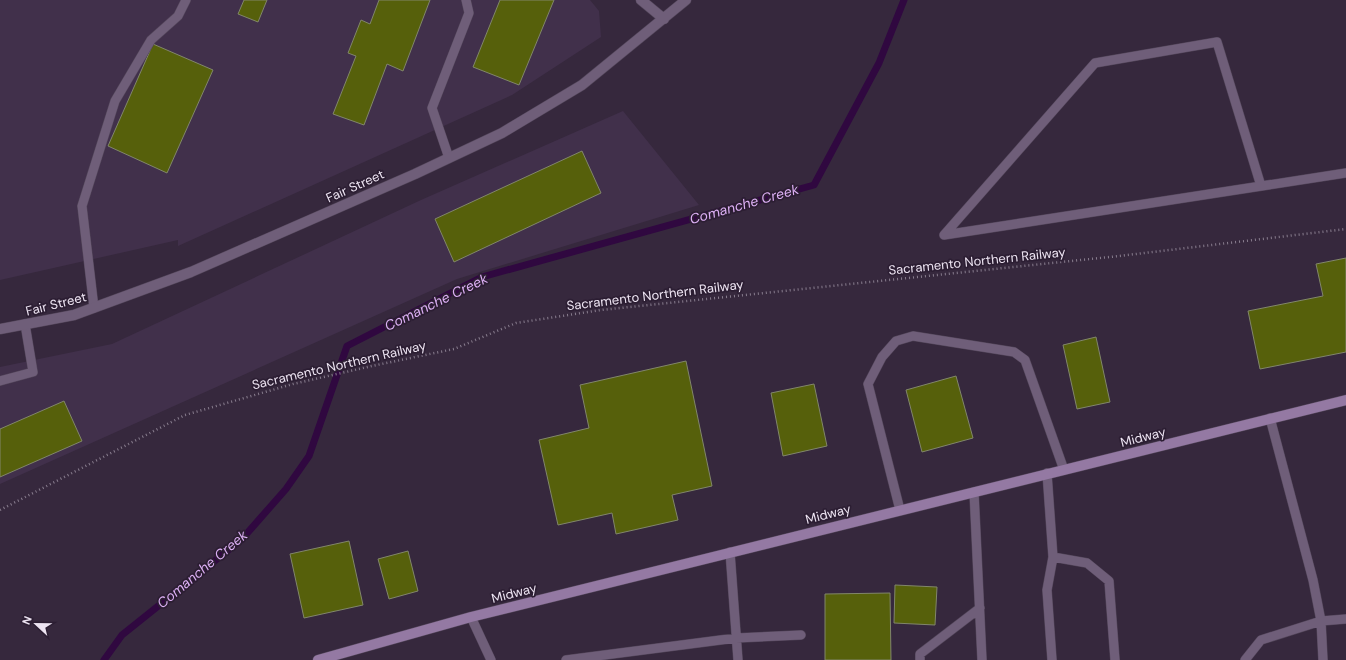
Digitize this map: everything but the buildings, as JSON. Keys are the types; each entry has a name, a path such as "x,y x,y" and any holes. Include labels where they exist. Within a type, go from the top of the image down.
{"main road":[{"name":"Midway","path":"318,660 471,617 1346,400"}],"street":[{"path":"641,0 664,19"},
{"name":"Fair Street","path":"0,329 74,315 191,272 502,133 582,85 686,0"}],"lane":[{"path":"94,308 82,206 115,101 151,40 178,16 186,0"},
{"path":"449,158 432,108 469,13 466,0"},
{"path":"1261,186 1217,42 1095,64 944,235 1346,173"},
{"path":"0,381 33,372 26,324"},
{"path":"900,510 868,384 882,357 896,341 913,336 1014,352 1025,360 1064,470"},
{"path":"1270,418 1313,580 1321,621 1323,660"},
{"path":"1047,473 1053,557 1047,590 1052,660"},
{"path":"974,492 982,660"},
{"path":"730,552 738,660"},
{"path":"1053,557 1087,563 1108,581 1115,660"},
{"path":"920,660 920,654 980,608"},
{"path":"471,617 491,660"},
{"path":"1245,660 1261,640 1321,621 1346,620"},
{"path":"566,660 736,638 801,635"}],"path":[{"name":"Sacramento Northern Railway","path":"0,510 185,414 294,384 454,349 516,323 601,310 1119,256 1346,230"}],"shaded area":[{"path":"0,0 590,0 599,11 601,37 512,95 178,246 178,240 0,280"},
{"path":"623,111 699,205 457,279 0,484 0,367 112,344 421,200"}],"waterway":[{"name":"Comanche Creek","path":"104,660 122,635 242,539 286,489 309,456 347,346 482,277 814,185 879,63 904,0"}]}
